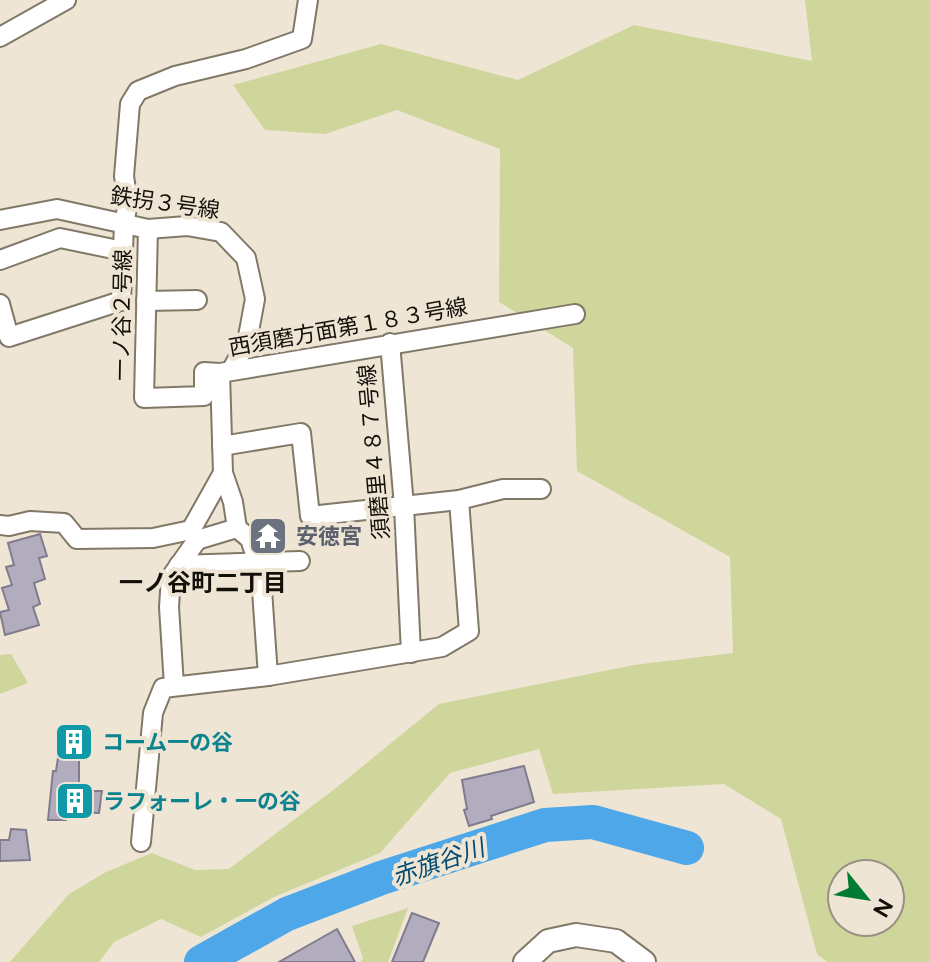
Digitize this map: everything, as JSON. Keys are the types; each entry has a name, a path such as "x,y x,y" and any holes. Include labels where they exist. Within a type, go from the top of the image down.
{"street":[{"path":"0,37 66,0"},
{"path":"0,304 9,337 121,301 124,224 128,203 124,176 130,104 138,91 175,76 246,59 302,39 308,0"},
{"name":"鉄拐３号線","path":"0,220 57,209 148,229 187,226 221,232 246,258 255,299 247,342 226,371"},
{"name":"一ノ谷２号線","path":"148,229 144,398 204,396 204,372 226,371"},
{"path":"0,260 60,238 123,251"},
{"path":"146,301 197,300"},
{"name":"西須磨方面第１８３号線","path":"259,569 250,539 237,528 233,502 223,473 226,371 575,314"},
{"name":"須磨里４８７号線","path":"390,343 404,506 411,653"},
{"path":"222,446 301,433 310,516 459,500 503,489 541,489"},
{"path":"174,686 169,607 171,577 223,473"},
{"path":"141,842 153,713 163,688 268,676 411,653 442,647 469,631 459,500"},
{"path":"0,525 30,521 64,523 77,539 153,538 237,528"},
{"path":"179,565 259,569 300,561"},
{"path":"259,569 268,676"},
{"path":"525,962 548,941 576,935 616,941 644,962"}],"green space":[{"path":"805,0 930,0 930,962 827,962 817,954 781,819 724,784 553,794 539,749 450,773 380,853 274,897 201,937 161,919 114,942 99,962 10,962 69,894 106,872 152,853 195,870 229,869 336,788 439,704 634,665 733,653 730,557 577,471 573,348 499,302 500,149 397,110 325,134 265,130 233,85 381,44 518,80 634,25 812,61"},
{"path":"11,654 28,683 0,694 0,655"},
{"path":"408,908 388,962 361,962 363,958 352,926"}],"building":[{"path":"40,534 47,556 39,558 45,579 34,583 40,604 33,607 39,625 5,635 0,612 9,610 2,588 12,585 6,567 14,565 8,543"},
{"path":"63,725 90,728 87,757 79,757 79,791 102,791 99,813 66,812 66,820 48,820 53,771 56,771"},
{"path":"524,766 534,802 469,826 464,810 467,809 462,780"},
{"path":"11,829 26,830 30,860 0,861 0,840 9,840"},
{"path":"412,913 439,923 423,962 392,962"},
{"path":"337,929 355,962 279,962"}],"waterway":[{"name":"赤旗谷川","path":"201,962 287,914 381,878 545,825 593,822 687,848"}],"place":[{"name":"安徳宮","path":"268,536"},
{"name":"コーム一の谷","path":"74,742"},
{"name":"ラフォーレ・一の谷","path":"75,801"}],"district":[{"name":"一ノ谷町二丁目","path":"203,582"}]}
